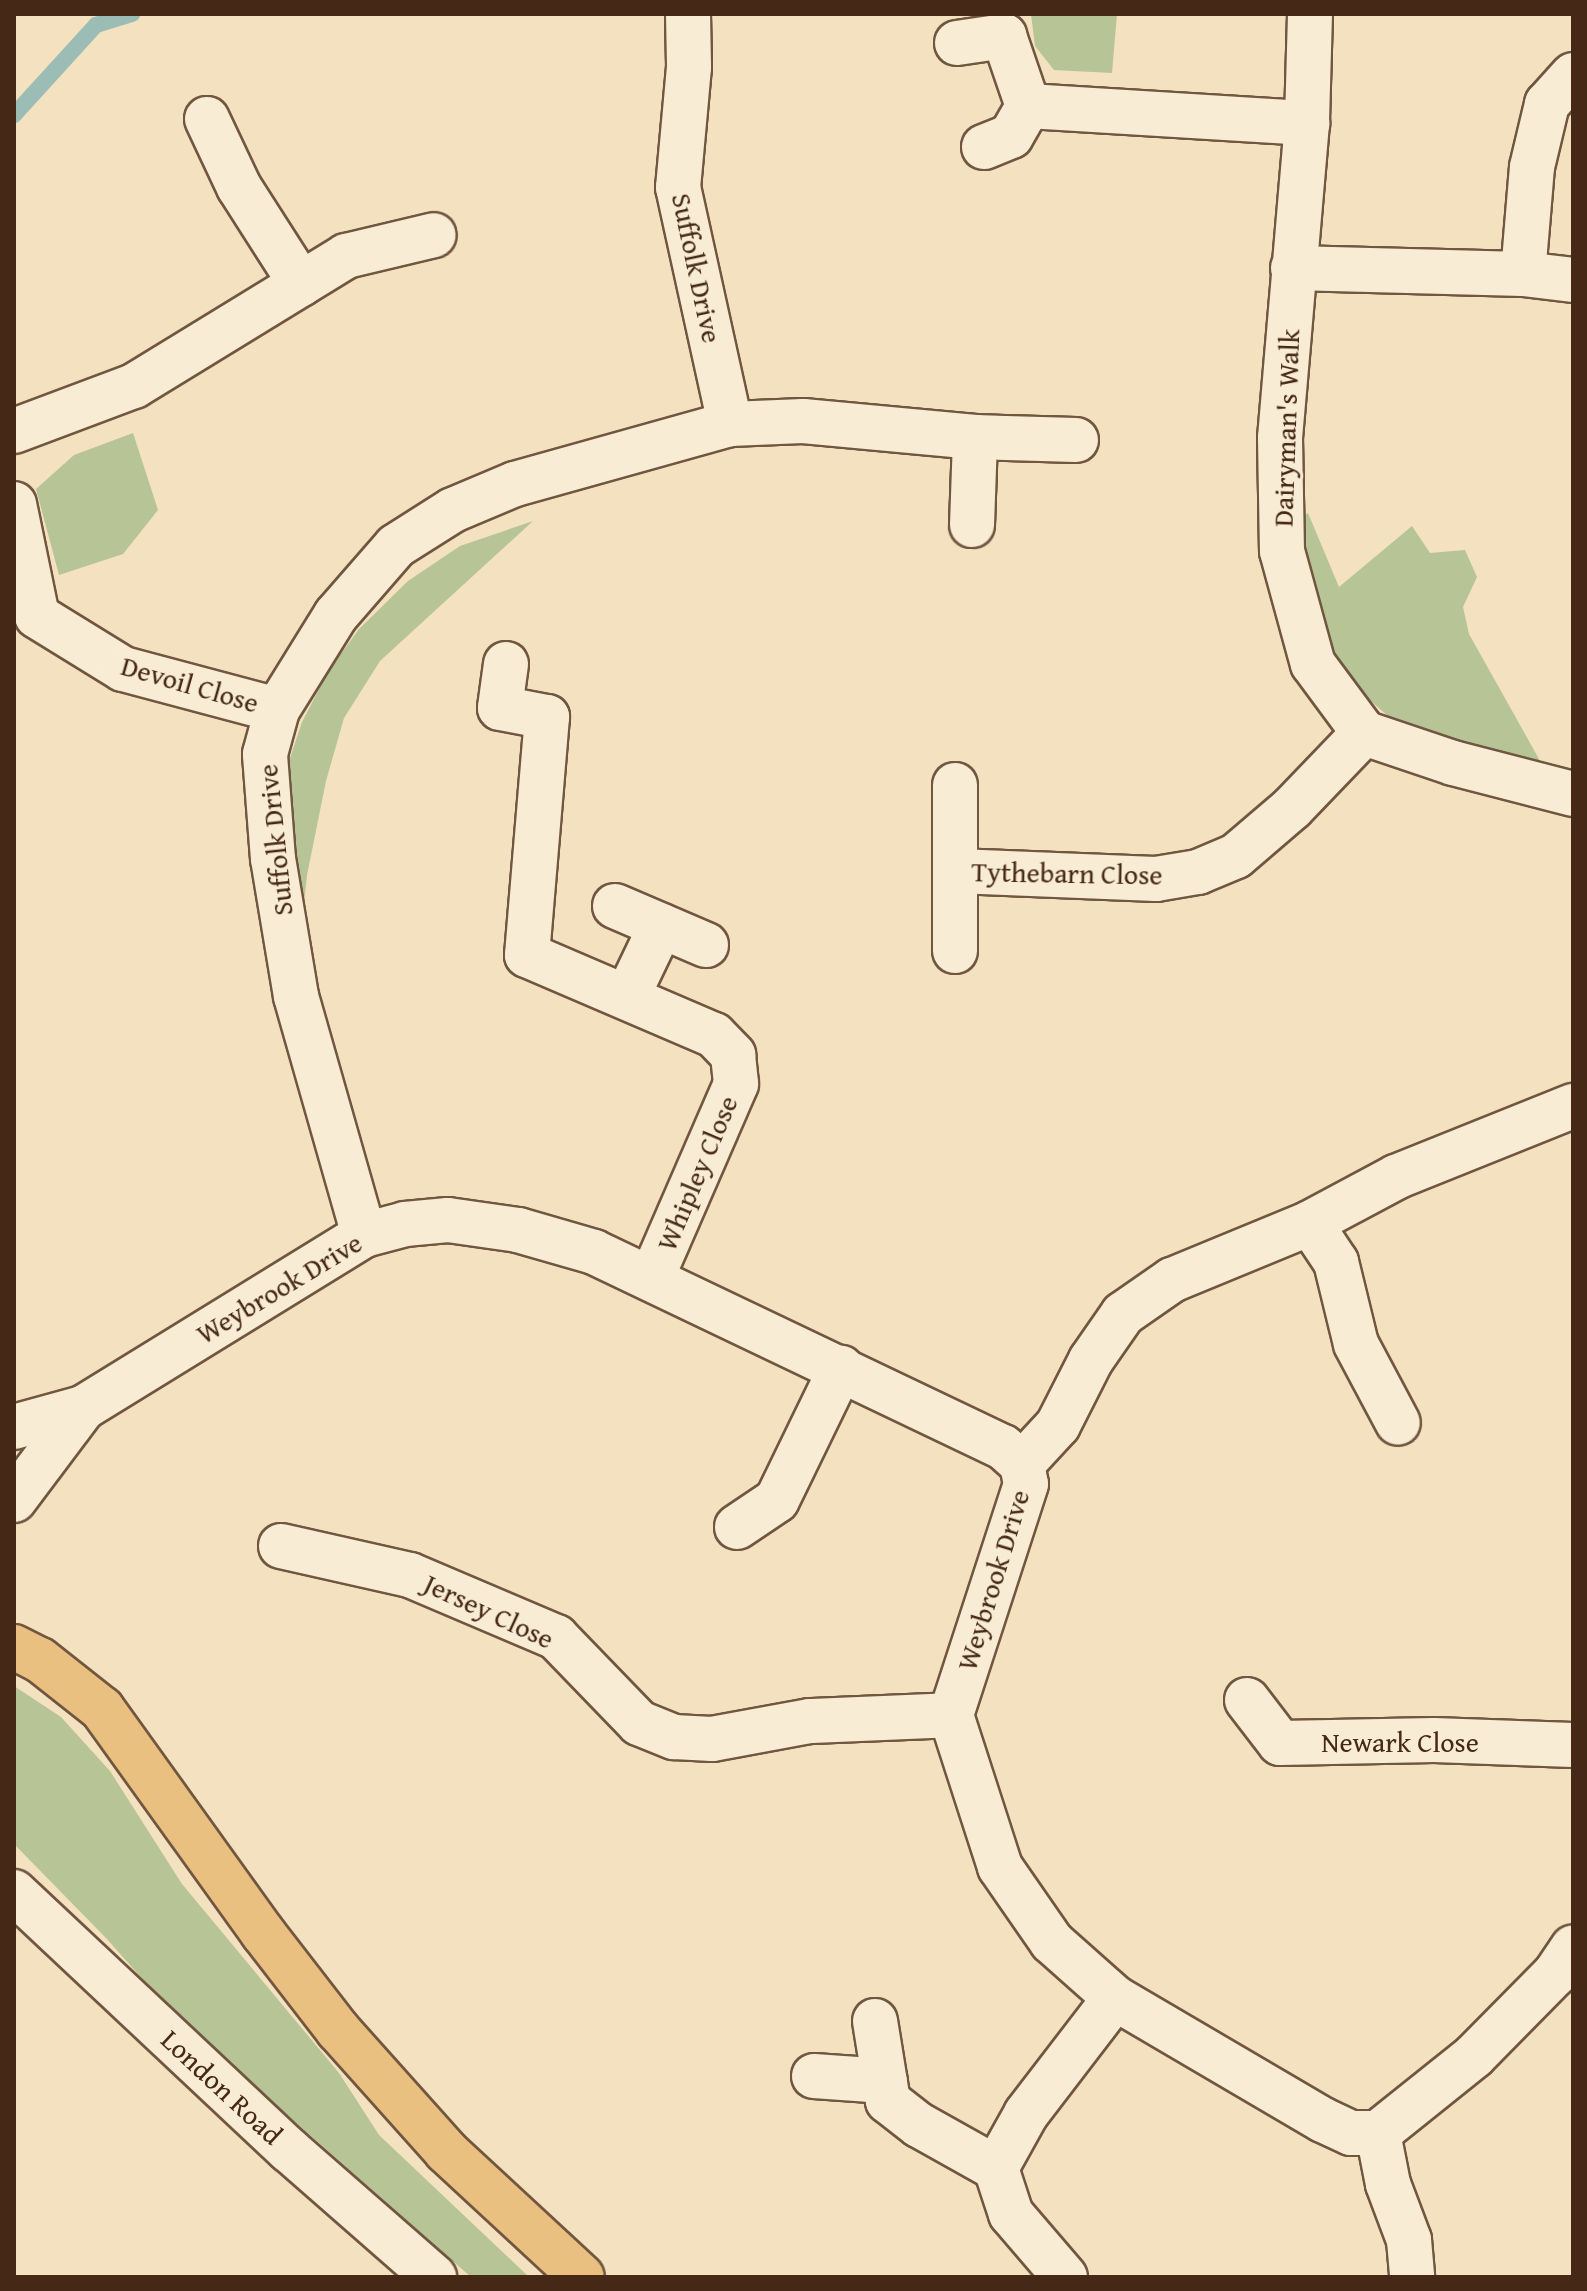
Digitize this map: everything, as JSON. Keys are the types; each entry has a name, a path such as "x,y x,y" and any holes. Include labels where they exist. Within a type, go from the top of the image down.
{"highway":[{"path":"14,1647 40,1660 102,1709 245,1908 338,2030 446,2151 582,2277"}],"street":[{"name":"Suffolk Drive","path":"688,14 689,67 678,187 730,424"},
{"name":"Dairyman's Walk","path":"1310,14 1307,123 1280,438 1282,551 1313,664 1364,733"},
{"path":"957,43 1005,25 1028,106 1011,136 984,147"},
{"path":"1523,274 1532,167 1547,104 1573,75"},
{"path":"1028,106 1307,123"},
{"path":"207,119 239,187 301,284"},
{"path":"14,431 134,386 346,256 434,235"},
{"path":"1293,268 1523,274 1573,280"},
{"name":"Suffolk Drive","path":"364,1235 296,996 276,874 265,754 277,710 336,615 396,546 453,510 515,484 730,424 803,421 975,437 1076,440"},
{"path":"972,525 975,437"},
{"name":"Devoil Close","path":"14,504 26,624 123,669 277,710"},
{"name":"Whipley Close","path":"506,664 500,708 547,717 527,955 714,1035 733,1055 736,1084 652,1277"},
{"path":"1364,733 1453,763 1573,794"},
{"name":"Tythebarn Close","path":"956,871 1141,879 1198,872 1236,856 1292,808 1364,733"},
{"name":"Tythebarn Close","path":"955,785 955,951"},
{"path":"615,906 706,945"},
{"path":"627,997 661,926"},
{"path":"1022,1464 1058,1425 1091,1360 1123,1314 1172,1280 1310,1223 1396,1177 1573,1106"},
{"name":"Weybrook Drive","path":"14,1427 83,1408 364,1235 405,1224 448,1220 518,1230 594,1252 1003,1447 1022,1464 1026,1484 1020,1509 951,1715"},
{"path":"1310,1223 1336,1262 1356,1344 1398,1423"},
{"path":"737,1527 777,1500 841,1368"},
{"name":"Weybrook Drive","path":"14,1500 83,1408"},
{"name":"Jersey Close","path":"281,1546 410,1575 556,1637 639,1723 674,1737 712,1739 810,1721 951,1715"},
{"name":"Newark Close","path":"1247,1700 1280,1743 1434,1740 1573,1745"},
{"path":"951,1715 1000,1867 1052,1942 1115,1998 1351,2133 1378,2133 1474,2056 1567,1970"},
{"name":"London Road","path":"14,1892 289,2150 434,2277"},
{"path":"996,2168 1026,2114 1115,1998"},
{"path":"875,2021 888,2101 919,2125 996,2168 1011,2214 1065,2277"},
{"path":"814,2076 885,2081"},
{"path":"1378,2133 1388,2184 1409,2240 1412,2277"}],"green space":[{"path":"1031,14 1117,14 1112,73 1054,70 1035,46"},
{"path":"133,433 158,510 123,554 59,575 36,489 74,455"},
{"path":"1308,513 1339,587 1412,526 1430,553 1465,550 1477,577 1463,607 1469,634 1539,759 1543,786 1413,738 1364,695 1318,639 1299,519"},
{"path":"533,521 380,661 344,718 326,781 307,875 300,941 286,770 302,722 328,672 359,629 408,581 460,546"},
{"path":"14,1686 61,1717 110,1771 182,1884 339,2073 379,2135 529,2277 471,2277 177,2018 106,1938 14,1844"}],"waterway":[{"path":"14,115 96,25 132,14"}]}
